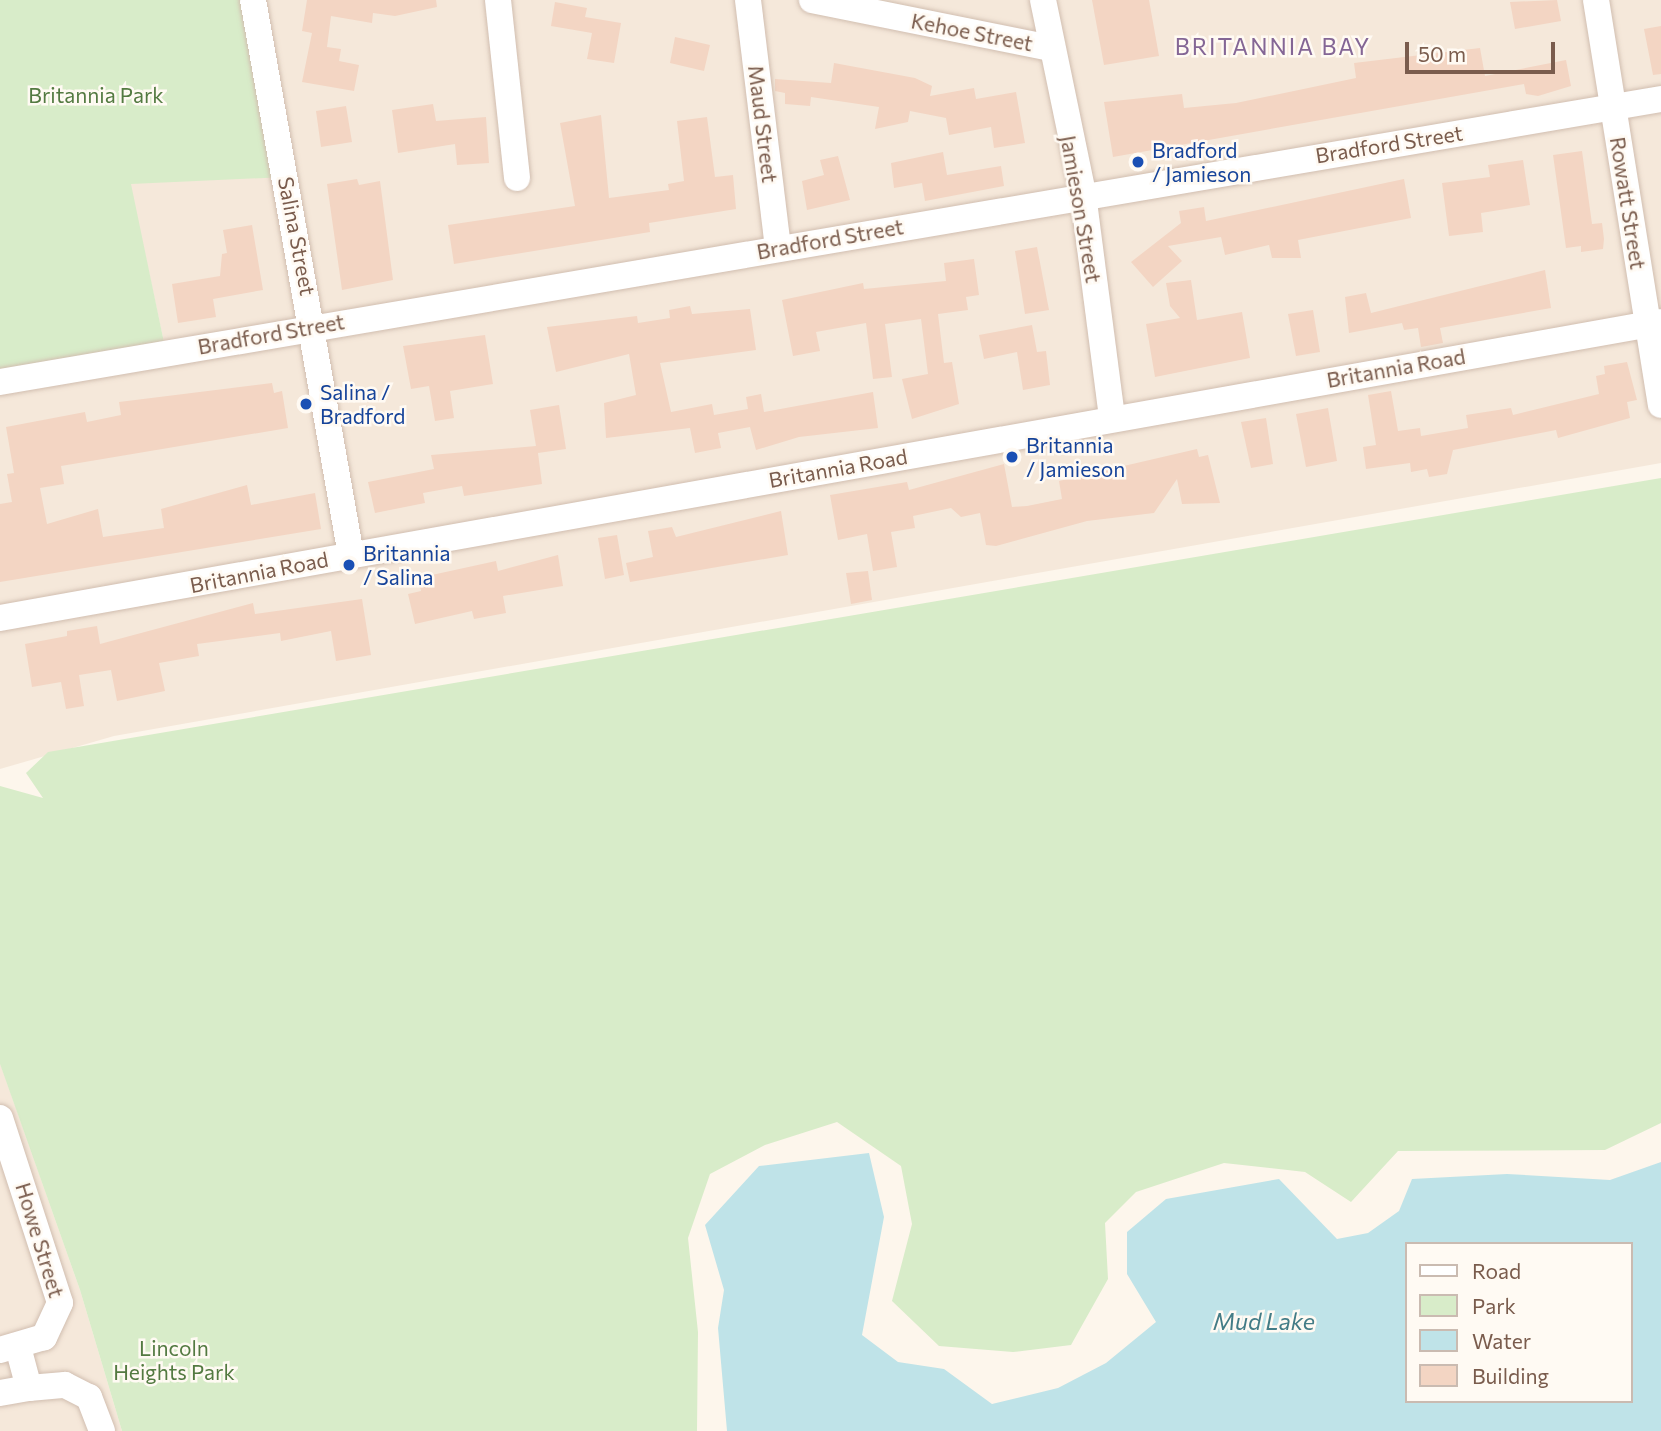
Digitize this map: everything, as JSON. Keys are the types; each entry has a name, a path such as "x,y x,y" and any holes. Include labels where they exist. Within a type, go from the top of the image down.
{"street":[{"name":"Salina Street","path":"253,0 314,326 351,555"},
{"path":"498,0 517,178"},
{"name":"Maud Street","path":"748,0 778,248"},
{"name":"Kehoe Street","path":"812,0 1050,48"},
{"name":"Jamieson Street","path":"1043,0 1050,48 1083,194 1112,418"},
{"name":"Rowatt Street","path":"1596,0 1613,108 1654,323 1661,405"},
{"name":"Bradford Street","path":"0,382 1083,194 1661,99"},
{"name":"Britannia Road","path":"5,621 351,555 1654,323"},
{"name":"Howe Street","path":"0,1118 57,1283 56,1322 44,1337 9,1348"},
{"path":"9,1348 29,1388"},
{"path":"0,1393 65,1385 89,1396 102,1431"}],"shaded area":[{"path":"249,0 1661,0 1661,463 114,736 0,769 0,382 166,352 130,184"},
{"path":"0,1063 80,1290 122,1431 0,1431"}],"green space":[{"name":"Britannia Park","path":"0,0 249,0 286,177 131,184 166,352 0,382"},
{"name":"Lincoln Heights Park","path":"1661,478 1661,1123 1605,1150 1398,1151 1351,1202 1305,1172 1224,1163 1136,1192 1105,1223 1108,1279 1071,1345 1013,1352 939,1346 892,1301 912,1224 901,1166 837,1122 765,1145 710,1174 688,1238 698,1332 697,1431 122,1431 80,1290 0,1064 0,786 43,798 26,773 48,752"}],"water":[{"name":"Mud Lake","path":"869,1153 884,1217 862,1335 898,1362 944,1369 992,1404 1058,1388 1106,1363 1156,1322 1127,1274 1127,1232 1166,1199 1279,1179 1337,1239 1368,1233 1399,1211 1412,1179 1507,1174 1610,1180 1661,1162 1661,1431 727,1431 718,1328 724,1290 705,1225 759,1166"}],"building":[{"path":"307,0 436,0 437,7 395,16 373,13 372,23 331,16 327,47 341,49 339,61 359,65 354,91 302,82 312,33 302,31"},
{"path":"1092,0 1149,0 1159,56 1104,65"},
{"path":"1557,0 1561,21 1515,29 1510,2"},
{"path":"555,2 587,8 585,17 621,23 614,63 587,59 592,33 551,26"},
{"path":"1661,26 1661,74 1653,75 1644,29"},
{"path":"675,37 710,45 704,71 670,63"},
{"path":"1480,48 1485,76 1566,60 1571,86 1538,96 1526,94 1524,84 1113,157 1104,102 1182,94 1184,108 1236,103 1356,78 1354,63"},
{"path":"834,63 915,78 932,86 930,96 974,88 976,99 1016,92 1025,143 994,148 991,127 949,135 946,118 910,111 908,122 875,129 879,107 811,97 810,106 785,104 785,93 775,91 775,79 831,83"},
{"path":"433,104 436,121 486,117 489,163 457,165 455,144 398,153 392,110"},
{"path":"346,106 352,142 321,147 316,111"},
{"path":"601,115 609,198 669,190 668,184 684,181 677,121 707,117 715,177 733,175 736,209 649,223 650,232 454,264 448,225 575,206 560,123"},
{"path":"1582,151 1592,224 1602,223 1604,239 1603,249 1581,252 1581,246 1566,248 1553,155"},
{"path":"943,152 947,175 1001,166 1004,186 925,201 922,183 894,188 891,163"},
{"path":"838,156 850,200 807,210 802,181 824,175 820,160"},
{"path":"1523,160 1530,205 1481,213 1483,232 1449,236 1442,183 1490,177 1488,165"},
{"path":"357,179 359,185 380,181 393,280 342,290 327,184"},
{"path":"1404,179 1411,218 1298,240 1301,258 1272,258 1269,245 1225,255 1221,237 1168,246 1182,261 1153,287 1131,262 1181,223 1179,211 1204,207 1206,221"},
{"path":"252,225 263,290 213,299 216,317 178,323 172,284 220,276 222,254 227,253 223,230"},
{"path":"1037,247 1049,310 1025,314 1015,251"},
{"path":"974,259 979,295 966,297 968,310 938,314 944,363 952,362 959,404 912,419 902,379 928,374 921,319 885,324 892,377 873,379 866,323 816,332 820,351 793,356 782,300 863,283 864,289 946,281 944,263"},
{"path":"1545,270 1551,308 1440,328 1443,343 1421,347 1418,328 1404,330 1402,323 1349,333 1345,297 1366,293 1371,313"},
{"path":"1191,280 1197,320 1242,312 1250,358 1155,377 1146,324 1180,318 1170,306 1166,283"},
{"path":"690,306 692,314 750,309 756,350 660,363 671,412 712,404 714,415 748,409 746,397 761,394 764,412 873,392 878,428 799,437 756,450 750,427 718,433 721,448 695,453 690,428 606,438 604,403 636,395 629,354 556,372 547,327 637,316 638,323 670,318 669,310"},
{"path":"1313,310 1320,352 1296,356 1288,314"},
{"path":"1032,325 1037,352 1046,351 1050,385 1023,390 1017,352 984,359 979,335"},
{"path":"485,335 493,384 450,391 454,418 435,421 429,386 411,389 403,346"},
{"path":"1627,362 1637,400 1627,402 1630,418 1558,438 1556,430 1453,450 1447,474 1429,477 1427,469 1411,472 1410,463 1366,469 1363,447 1376,445 1368,395 1391,391 1398,431 1420,428 1421,436 1468,428 1466,415 1511,408 1513,415 1599,394 1596,376 1605,374 1604,366"},
{"path":"272,383 274,393 282,391 288,428 61,466 64,484 40,488 47,524 98,509 103,537 164,528 161,509 247,485 251,505 315,493 321,529 0,582 0,504 12,502 7,474 14,473 6,427 85,412 87,422 121,415 119,402"},
{"path":"559,405 566,449 538,453 542,484 464,496 462,486 423,493 425,503 375,513 368,482 434,469 431,455 536,446 530,410"},
{"path":"1328,408 1337,461 1306,467 1296,414"},
{"path":"1266,418 1273,464 1251,468 1241,422"},
{"path":"1197,449 1199,457 1208,455 1220,503 1182,504 1177,479 1154,513 1087,521 996,546 986,545 980,513 961,517 951,508 913,516 915,528 891,532 897,567 873,571 867,534 838,540 830,495 907,482 909,490 1004,464 1012,507 1027,506 1062,499 1059,481"},
{"path":"781,511 788,555 630,582 626,563 653,557 648,531 672,527 676,537"},
{"path":"617,535 624,575 605,579 598,538"},
{"path":"558,555 563,586 503,596 506,613 474,619 472,611 415,624 408,594 421,591 418,578 496,561 498,571"},
{"path":"868,571 872,600 851,604 846,573"},
{"path":"362,599 371,655 336,661 331,631 281,641 280,633 197,644 199,656 159,663 165,691 117,701 111,670 79,675 84,706 66,709 61,682 32,687 25,644 67,636 67,631 97,626 100,644 253,603 255,614"}],"place":[{"name":"Bradford / Jamieson","path":"1138,162"},
{"name":"Salina / Bradford","path":"306,404"},
{"name":"Britannia / Jamieson","path":"1012,457"},
{"name":"Britannia / Salina","path":"349,565"}],"district":[{"name":"BRITANNIA BAY","path":"1273,46"}]}
